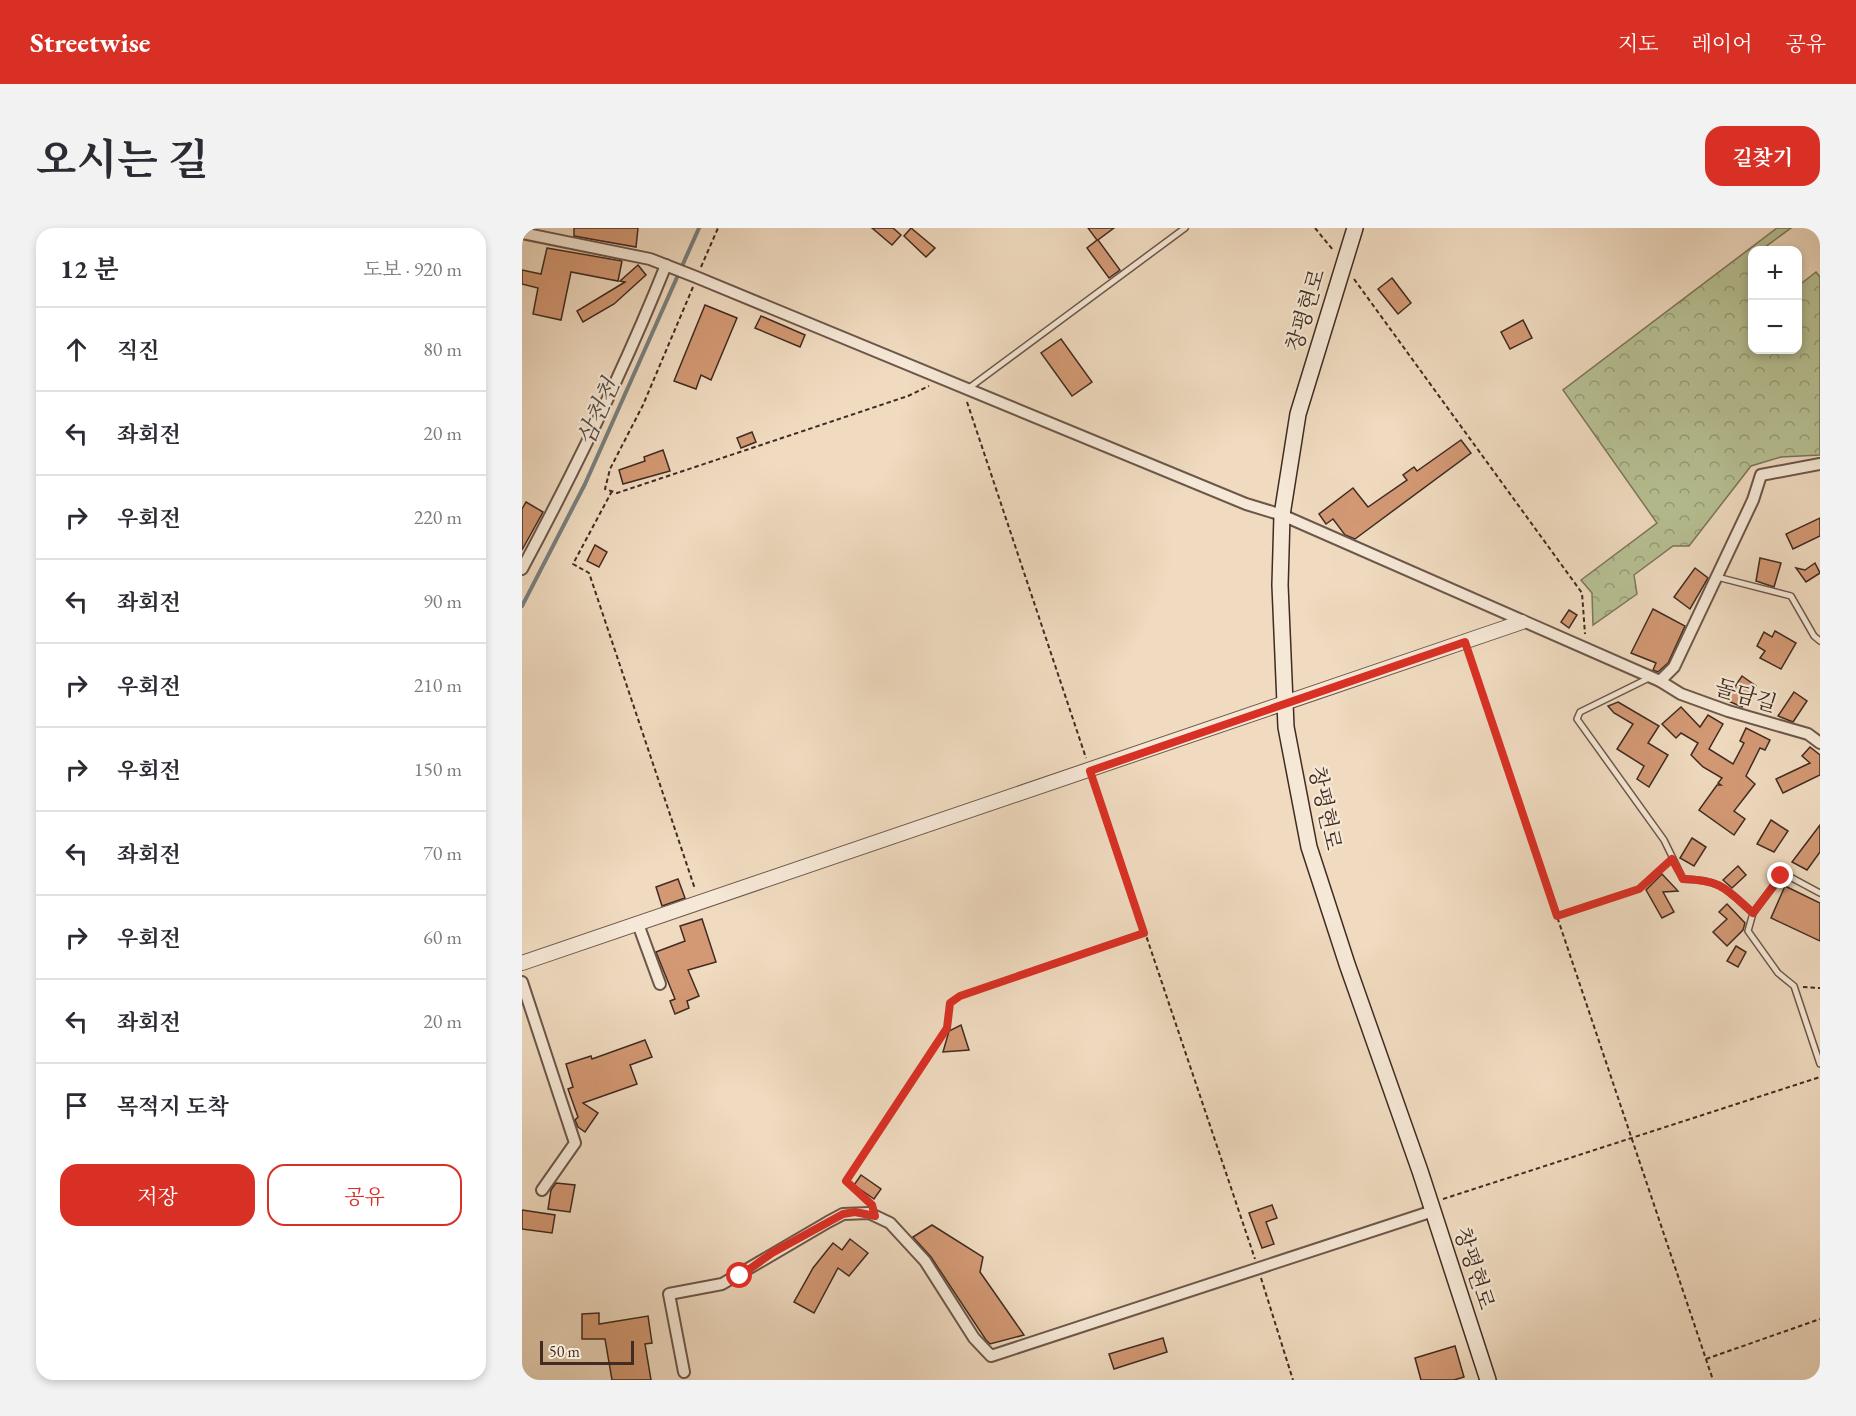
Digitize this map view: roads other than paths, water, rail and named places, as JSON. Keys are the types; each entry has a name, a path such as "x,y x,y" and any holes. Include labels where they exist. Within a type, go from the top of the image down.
{"main road":[{"name":"창평현로","path":"1355,228 1298,414 1282,515 1280,585 1286,727 1309,847 1432,1207 1488,1380"}],"street":[{"name":"돌담길","path":"522,233 668,266 696,277 1246,504 1282,515 1655,679 1681,694 1808,734 1820,743"},
{"path":"522,569 597,424 668,266"},
{"path":"1655,679 1674,667 1753,500 1761,476 1820,464"},
{"path":"522,963 1522,622"},
{"path":"638,924 660,984"},
{"path":"522,982 575,1143 542,1190"},
{"path":"684,1372 669,1294 722,1284 843,1214 855,1212 875,1216 890,1223 925,1261 974,1338 990,1356 1258,1269 1432,1207"}],"lane":[{"path":"969,388 1185,228"},
{"path":"1716,578 1791,596 1814,636 1820,641"},
{"path":"1655,679 1580,712 1577,719 1664,840 1683,879 1706,880 1722,885 1753,913"},
{"path":"1820,893 1792,878 1781,876 1753,913 1748,931 1778,973 1794,986 1820,1064"}],"waterway":[{"name":"삼천천","path":"522,606 585,484 699,228"}]}
